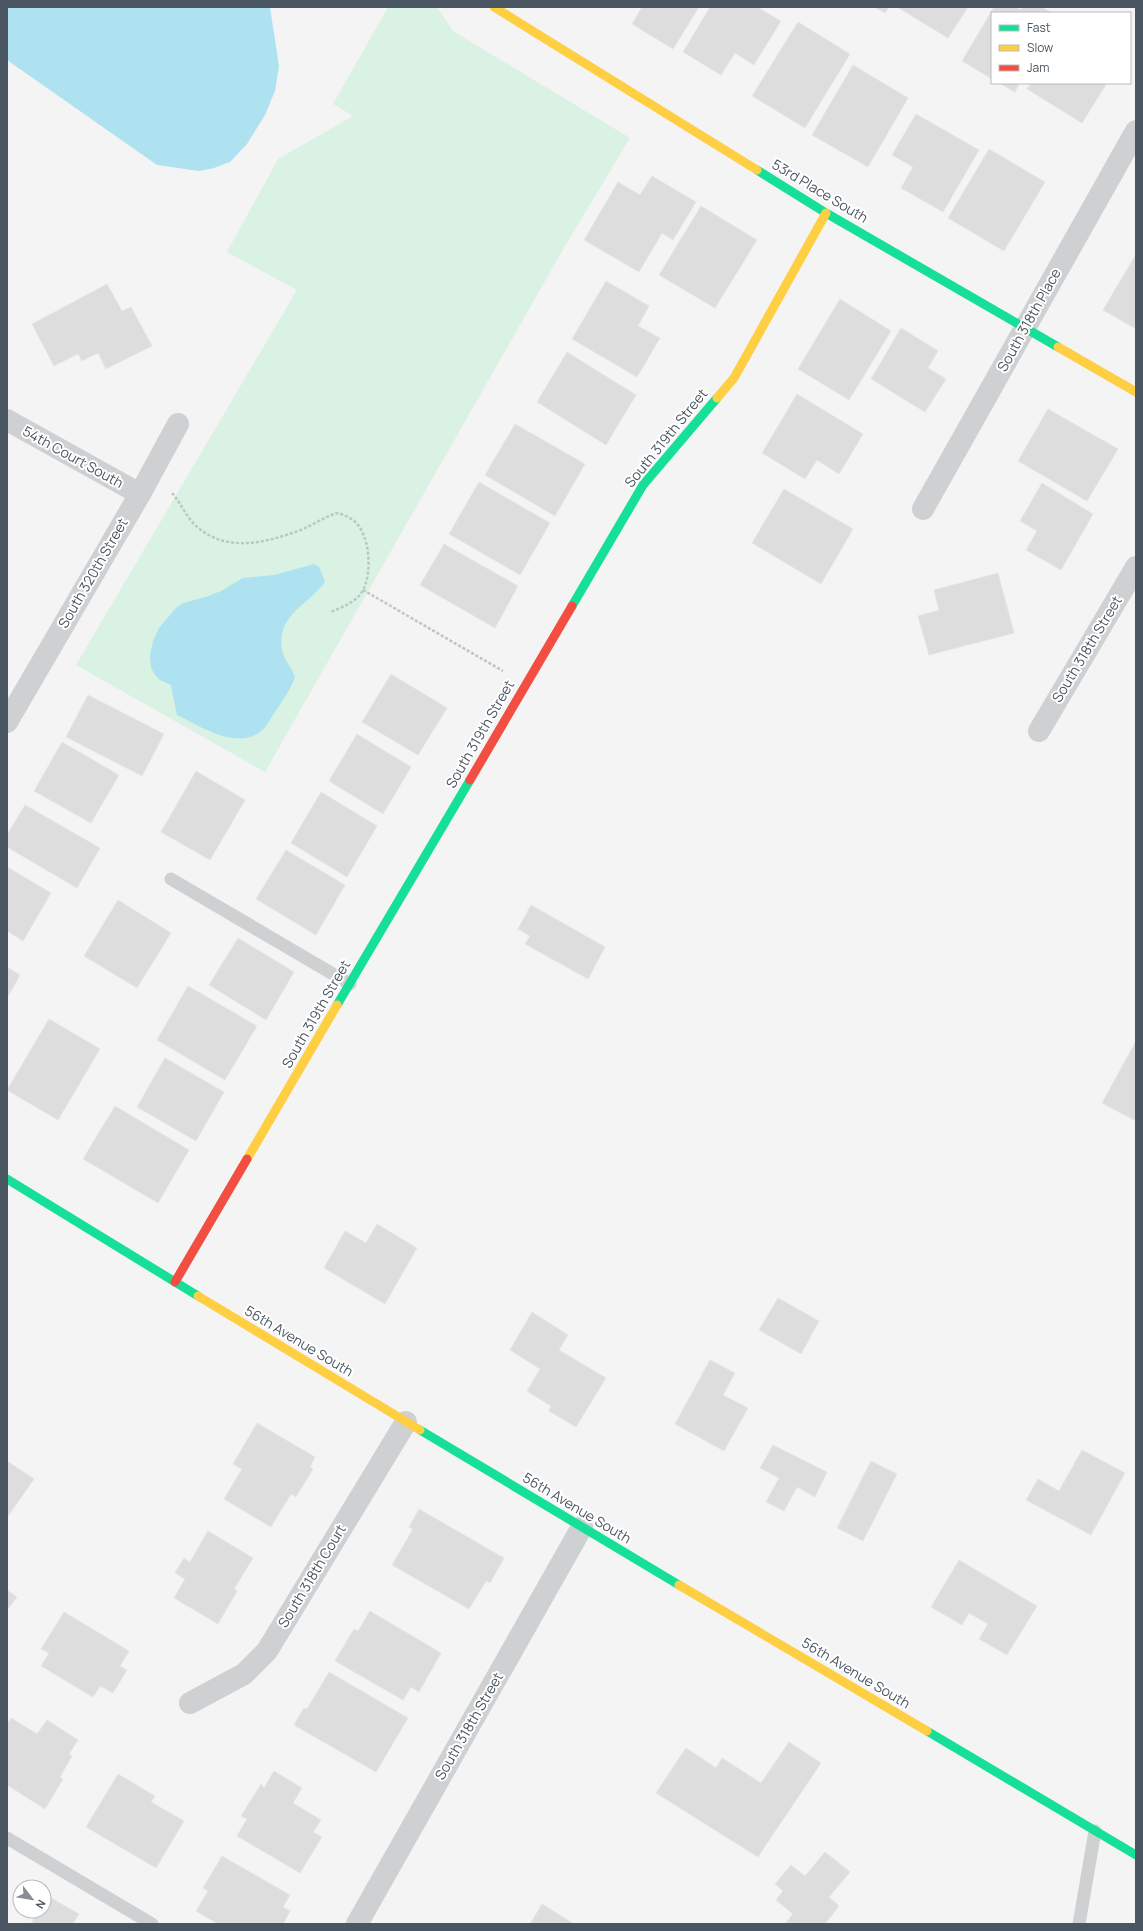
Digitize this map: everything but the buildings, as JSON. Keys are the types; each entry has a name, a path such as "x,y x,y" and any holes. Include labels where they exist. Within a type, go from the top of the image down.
{"street":[{"name":"53rd Place South","path":"494,7 826,213 1136,392"},
{"name":"South 318th Place","path":"923,509 1136,131"},
{"name":"South 319th Street","path":"175,1282 643,485 734,378 826,213"},
{"name":"54th Court South","path":"7,420 144,486"},
{"name":"South 320th Street","path":"7,722 144,486 178,424"},
{"name":"South 318th Street","path":"1039,731 1136,567"},
{"name":"56th Avenue South","path":"7,1179 406,1422 1136,1855"},
{"name":"South 318th Court","path":"190,1702 244,1674 267,1651 406,1422"},
{"name":"South 318th Street","path":"357,1924 582,1527"}],"lane":[{"path":"172,879 350,984"},
{"path":"1079,1924 1095,1831"},
{"path":"7,1838 152,1924"}],"path":[{"path":"144,486 173,493 185,513 205,533 219,540 228,542 249,544 296,532 337,513 342,514 358,525 366,543 370,563 368,577 363,590 355,600 331,612"},
{"path":"363,590 526,685"}],"green space":[{"path":"388,7 437,7 453,31 630,138 565,246 265,772 76,665 297,290 227,252 278,159 353,116 333,104"}],"water":[{"path":"7,7 270,7 279,66 275,91 265,115 247,144 230,162 214,168 199,171 157,165 7,60"},
{"path":"314,564 319,567 325,582 295,611 284,627 281,638 282,650 295,678 285,697 264,728 260,732 250,737 229,737 207,730 177,715 171,685 160,680 155,675 151,668 150,655 153,641 159,628 176,608 183,603 206,597 221,591 243,578 274,575"}],"traffic: fast":[{"path":"757,170 826,213 1058,347"},
{"path":"572,606 643,485 717,398"},
{"path":"337,1005 470,780"},
{"path":"7,1179 198,1296"},
{"path":"420,1430 679,1585"},
{"path":"927,1731 1136,1855"}],"traffic: slow":[{"path":"494,7 757,170"},
{"path":"717,398 734,378 826,213"},
{"path":"1058,347 1136,392"},
{"path":"247,1159 337,1005"},
{"path":"198,1296 420,1430"},
{"path":"679,1585 927,1731"}],"traffic: jam":[{"path":"470,780 572,606"},
{"path":"175,1282 247,1159"}]}
